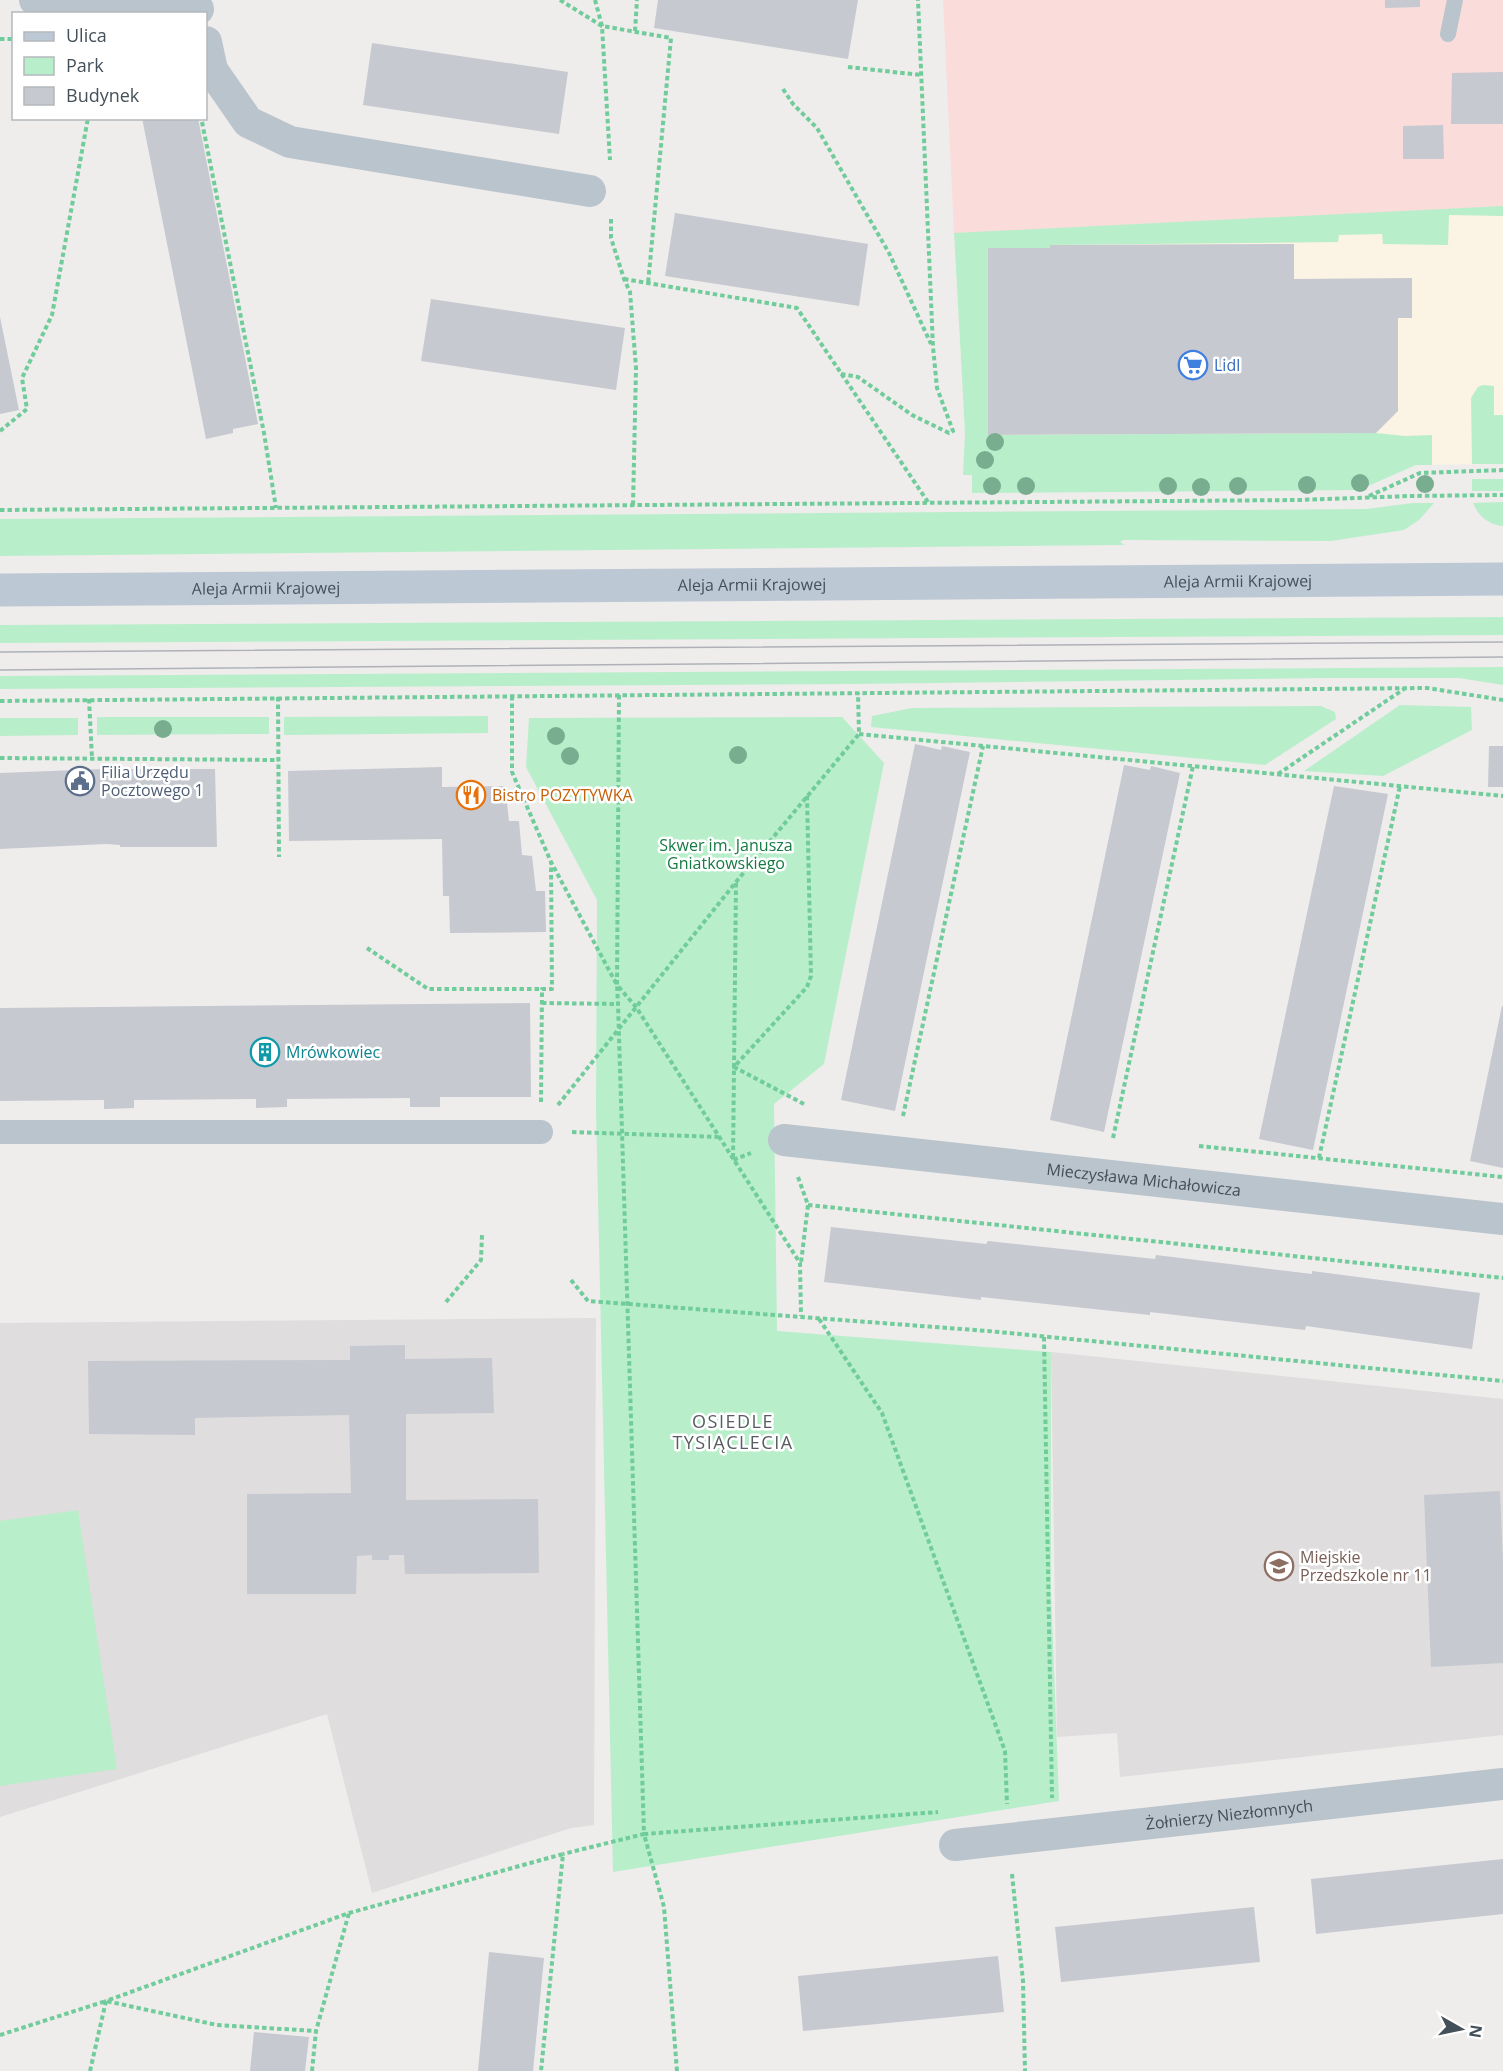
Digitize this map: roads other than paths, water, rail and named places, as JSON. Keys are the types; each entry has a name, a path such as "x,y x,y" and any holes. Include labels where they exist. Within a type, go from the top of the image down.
{"main road":[{"name":"Aleja Armii Krajowej","path":"0,590 1503,579"}],"street":[{"path":"35,0 199,8"},
{"path":"207,47 212,70 249,122 290,142 590,191"},
{"path":"0,1132 541,1132"},
{"name":"Mieczysława Michałowicza","path":"784,1140 1503,1220"},
{"name":"Żołnierzy Niezłomnych","path":"955,1845 1503,1784"}],"lane":[{"path":"1448,34 1455,0"}],"tram line":[{"path":"0,652 1503,642"},
{"path":"0,670 1503,657"}],"place":[{"name":"Lidl","path":"1193,365"},
{"name":"Filia Urzędu Pocztowego 1","path":"80,781"},
{"name":"Bistro POZYTYWKA","path":"471,795"},
{"name":"Mrówkowiec","path":"265,1052"},
{"name":"Miejskie Przedszkole nr 11","path":"1279,1566"}],"district":[{"name":"OSIEDLE TYSIĄCLECIA","path":"733,1431"}],"park label":[{"name":"Skwer im. Janusza Gniatkowskiego","path":"726,854"}]}
